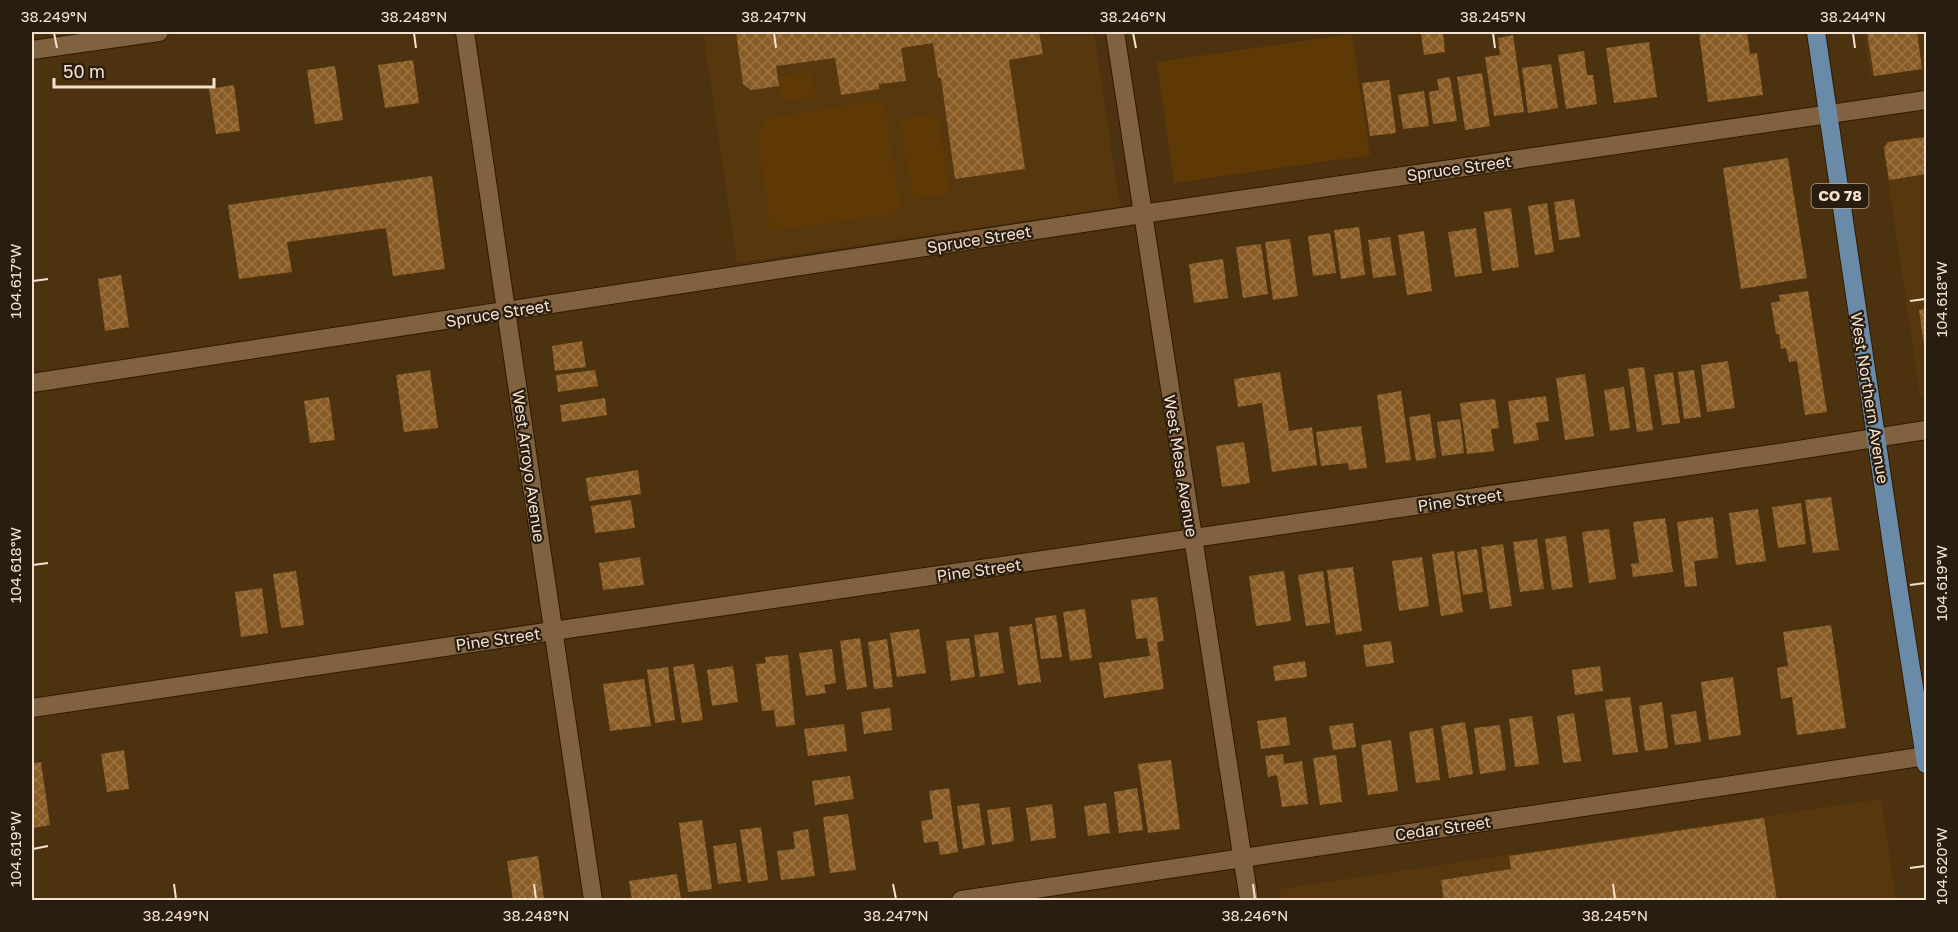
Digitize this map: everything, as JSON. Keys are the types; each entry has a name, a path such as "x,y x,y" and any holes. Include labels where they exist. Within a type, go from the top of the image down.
{"main road":[{"name":"West Northern Avenue","path":"1816,32 1926,760"}],"street":[{"path":"32,50 159,32"},
{"name":"West Arroyo Avenue","path":"465,32 593,900"},
{"name":"West Mesa Avenue","path":"1115,32 1249,900"},
{"name":"Spruce Street","path":"32,383 1142,214 1926,100"},
{"name":"Pine Street","path":"32,708 1926,430"},
{"name":"Cedar Street","path":"961,900 1926,760"}],"shaded area":[{"path":"703,32 1094,32 1120,207 737,263"},
{"path":"1864,32 1926,32 1926,69 1871,77"},
{"path":"1352,34 1370,155 1174,183 1157,62"},
{"path":"811,72 815,97 782,102 779,77"},
{"path":"875,101 885,106 901,208 895,214 771,231 757,134 768,118"},
{"path":"938,113 950,194 912,199 900,119"},
{"path":"1926,136 1926,395 1920,396 1883,146 1888,141"},
{"path":"1881,799 1896,900 1281,900 1280,889"}],"building":[{"path":"736,32 1039,32 1043,54 1009,60 1025,169 955,179 941,78 938,78 933,43 901,48 906,81 879,84 879,89 841,95 835,58 776,66 779,86 751,90 743,84"},
{"path":"1443,32 1445,52 1424,55 1421,34"},
{"path":"1699,32 1747,32 1750,54 1757,53 1763,95 1708,102"},
{"path":"1867,32 1917,32 1922,69 1874,76"},
{"path":"1513,35 1524,112 1494,116 1485,57 1500,55 1498,38"},
{"path":"1649,42 1657,97 1614,103 1606,48"},
{"path":"1584,51 1587,75 1593,75 1597,104 1566,109 1558,55"},
{"path":"413,60 419,103 385,108 378,65"},
{"path":"1551,64 1558,108 1528,113 1522,68"},
{"path":"335,66 343,120 315,124 307,70"},
{"path":"1482,73 1490,126 1465,130 1457,77"},
{"path":"1450,77 1457,121 1433,124 1429,92 1439,90 1437,79"},
{"path":"1389,80 1396,133 1370,136 1362,83"},
{"path":"234,85 240,131 216,134 209,89"},
{"path":"1424,91 1429,126 1403,129 1398,95"},
{"path":"1926,137 1926,174 1889,180 1884,148 1888,142"},
{"path":"1788,158 1807,278 1741,289 1723,168"},
{"path":"432,176 445,269 393,276 386,228 287,242 292,272 239,279 228,205"},
{"path":"1574,199 1580,237 1559,240 1554,202"},
{"path":"1547,203 1554,252 1535,255 1528,206"},
{"path":"1511,208 1519,267 1492,271 1484,212"},
{"path":"1359,227 1365,275 1341,279 1334,230"},
{"path":"1476,228 1482,273 1455,277 1448,232"},
{"path":"1424,231 1432,291 1407,295 1398,235"},
{"path":"1330,233 1336,273 1313,276 1308,236"},
{"path":"1390,237 1396,275 1373,278 1368,240"},
{"path":"1290,239 1298,296 1273,300 1265,242"},
{"path":"1261,244 1268,294 1243,298 1236,247"},
{"path":"1223,259 1228,298 1194,303 1189,264"},
{"path":"121,275 129,327 105,331 98,279"},
{"path":"1808,291 1827,412 1805,415 1797,361 1789,362 1786,348 1781,349 1771,303 1780,301 1779,295"},
{"path":"1926,309 1926,351 1925,351 1919,310"},
{"path":"582,341 586,367 555,371 552,346"},
{"path":"1728,361 1735,408 1707,412 1701,365"},
{"path":"1644,367 1653,430 1637,432 1628,369"},
{"path":"430,370 438,428 404,432 396,375"},
{"path":"595,370 598,386 558,392 556,375"},
{"path":"1694,370 1701,417 1684,419 1678,372"},
{"path":"1280,372 1289,431 1312,427 1317,465 1272,472 1262,403 1238,407 1234,379"},
{"path":"1673,372 1680,423 1662,425 1654,375"},
{"path":"1585,374 1594,436 1565,440 1556,378"},
{"path":"1624,387 1630,428 1610,431 1604,390"},
{"path":"1401,391 1411,460 1386,463 1377,395"},
{"path":"1546,396 1549,421 1536,423 1539,440 1514,444 1508,401"},
{"path":"329,397 335,440 310,443 304,401"},
{"path":"605,398 607,415 562,422 560,405"},
{"path":"1495,399 1499,428 1491,429 1494,451 1467,454 1460,403"},
{"path":"1430,414 1436,458 1416,461 1409,417"},
{"path":"1460,419 1464,453 1442,456 1437,422"},
{"path":"1361,426 1367,468 1349,470 1348,463 1321,466 1316,432"},
{"path":"1244,442 1250,483 1222,487 1216,446"},
{"path":"638,470 641,494 589,501 586,478"},
{"path":"1831,497 1839,550 1813,553 1805,500"},
{"path":"631,500 635,528 595,533 591,506"},
{"path":"1801,503 1806,544 1778,548 1772,507"},
{"path":"1758,509 1766,561 1736,565 1729,513"},
{"path":"1713,517 1718,558 1694,561 1697,586 1685,587 1677,522"},
{"path":"1665,518 1673,572 1633,577 1631,564 1639,563 1633,522"},
{"path":"1609,529 1616,579 1589,583 1582,532"},
{"path":"1566,536 1573,587 1552,590 1545,539"},
{"path":"1537,539 1544,589 1520,592 1513,542"},
{"path":"1503,544 1512,606 1490,609 1481,547"},
{"path":"1477,549 1483,592 1463,595 1457,552"},
{"path":"1454,551 1463,612 1441,616 1432,554"},
{"path":"640,557 644,585 603,590 599,563"},
{"path":"1422,557 1429,606 1399,611 1392,561"},
{"path":"1353,567 1362,631 1336,635 1327,570"},
{"path":"296,571 304,625 281,628 273,574"},
{"path":"1284,571 1291,621 1256,626 1249,576"},
{"path":"1323,571 1330,623 1306,626 1298,575"},
{"path":"262,588 268,633 241,637 235,592"},
{"path":"1157,597 1164,641 1157,642 1164,689 1104,698 1099,663 1150,656 1147,638 1136,639 1131,600"},
{"path":"1085,609 1092,658 1070,661 1063,612"},
{"path":"1056,615 1062,657 1041,659 1035,618"},
{"path":"1032,624 1041,682 1018,685 1009,627"},
{"path":"1831,625 1846,728 1797,735 1792,697 1781,699 1777,668 1788,666 1783,632"},
{"path":"919,629 926,673 897,677 890,633"},
{"path":"998,632 1004,673 980,677 974,635"},
{"path":"860,638 867,687 847,690 840,641"},
{"path":"969,638 975,677 951,681 946,641"},
{"path":"887,639 893,687 874,689 868,642"},
{"path":"1391,641 1394,663 1366,667 1363,645"},
{"path":"832,649 836,683 824,685 826,693 806,696 799,653"},
{"path":"788,655 795,725 776,727 774,710 762,711 756,664 766,663 765,657"},
{"path":"1305,661 1307,677 1275,681 1273,666"},
{"path":"694,664 703,720 682,723 673,667"},
{"path":"733,666 738,702 712,706 707,670"},
{"path":"1600,666 1603,691 1575,695 1572,670"},
{"path":"668,667 675,720 655,723 647,670"},
{"path":"1733,677 1741,735 1709,740 1701,682"},
{"path":"644,679 651,726 610,731 603,684"},
{"path":"1630,697 1638,752 1613,755 1605,700"},
{"path":"1662,702 1668,748 1645,751 1639,706"},
{"path":"890,708 892,730 864,734 861,712"},
{"path":"1696,711 1701,742 1675,745 1671,715"},
{"path":"1574,713 1581,761 1563,763 1557,716"},
{"path":"1532,716 1539,764 1515,767 1509,719"},
{"path":"1286,717 1290,745 1261,749 1257,721"},
{"path":"1465,722 1473,774 1449,778 1441,726"},
{"path":"1353,723 1356,747 1333,750 1329,726"},
{"path":"844,724 847,751 808,756 804,729"},
{"path":"1500,725 1506,770 1480,774 1474,728"},
{"path":"1433,728 1440,780 1416,783 1409,732"},
{"path":"1391,740 1398,791 1368,795 1361,745"},
{"path":"124,750 129,789 107,792 101,754"},
{"path":"1283,754 1284,764 1302,761 1308,804 1282,807 1277,775 1268,777 1265,756"},
{"path":"1336,755 1342,802 1320,805 1313,758"},
{"path":"1171,760 1180,829 1148,833 1138,764"},
{"path":"41,762 50,825 32,828 32,763"},
{"path":"850,776 854,799 815,805 812,781"},
{"path":"949,788 958,852 940,855 938,841 924,843 921,821 933,819 929,791"},
{"path":"1137,788 1143,830 1119,833 1114,792"},
{"path":"979,803 985,845 963,849 957,806"},
{"path":"1106,803 1110,833 1088,836 1084,806"},
{"path":"1052,804 1056,838 1031,841 1026,808"},
{"path":"1010,807 1014,841 992,845 987,810"},
{"path":"848,814 856,870 830,873 823,817"},
{"path":"1764,818 1777,900 1444,900 1441,880 1511,869 1509,856"},
{"path":"702,820 712,889 688,892 679,823"},
{"path":"761,827 768,880 748,883 740,830"},
{"path":"808,829 815,876 781,880 777,851 795,849 793,832"},
{"path":"736,843 741,881 718,884 713,846"},
{"path":"538,856 544,900 513,900 507,861"},
{"path":"677,874 681,900 632,900 629,881"}]}
